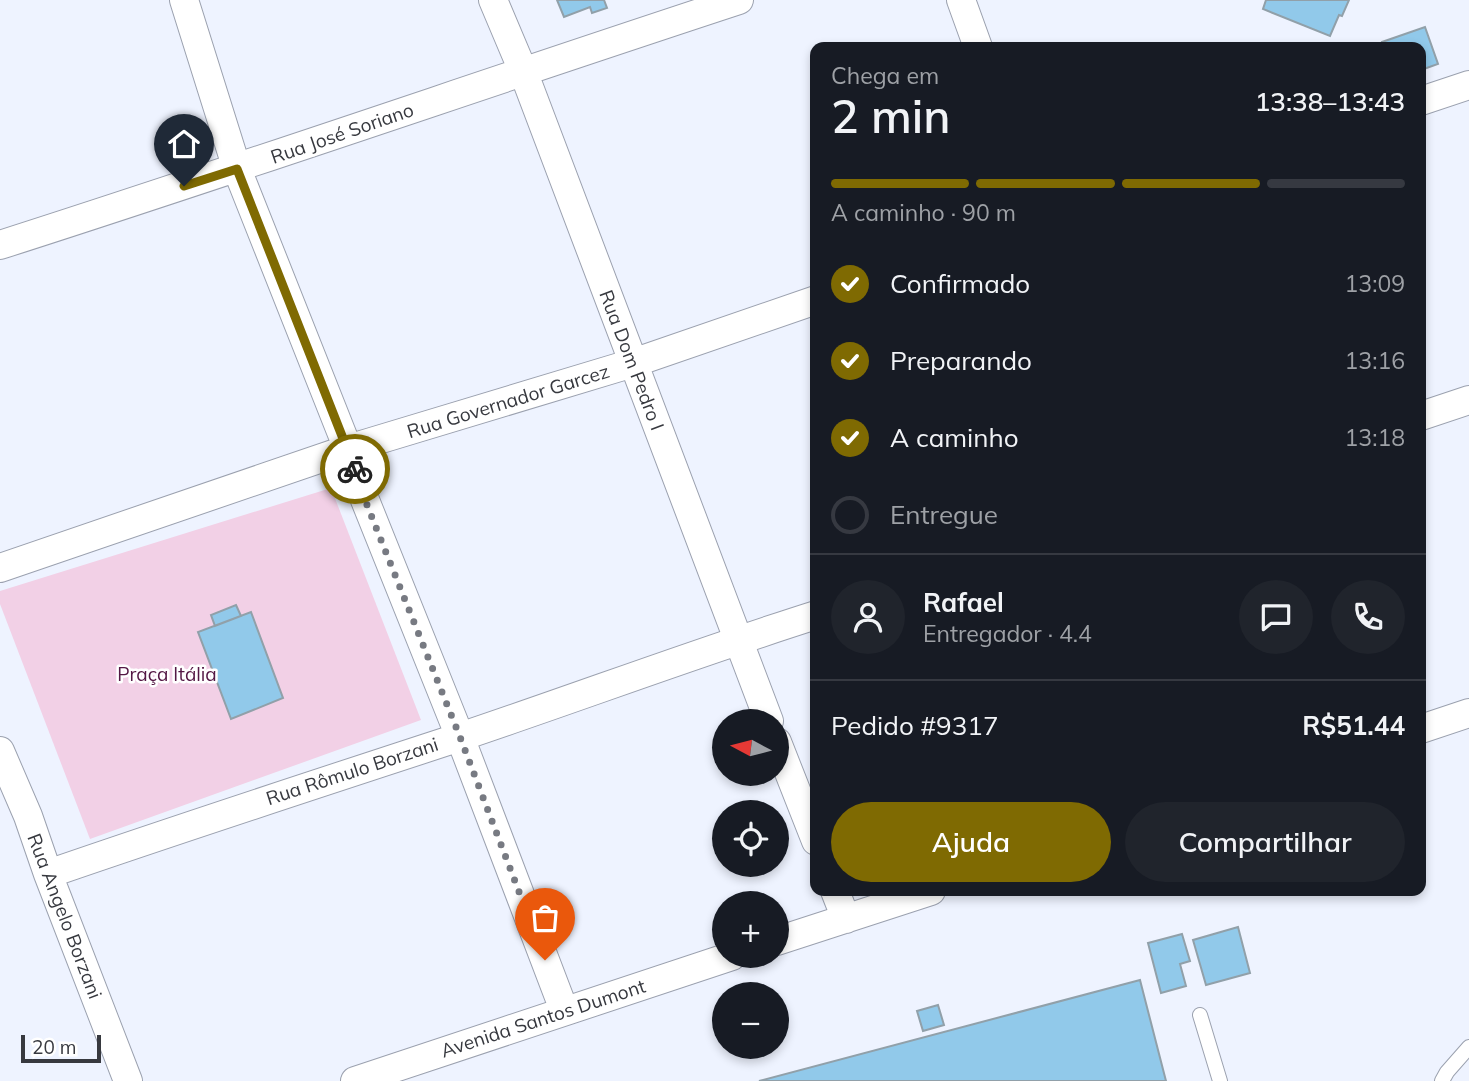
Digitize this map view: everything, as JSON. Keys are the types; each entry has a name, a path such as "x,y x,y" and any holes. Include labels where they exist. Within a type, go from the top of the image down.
{"street":[{"path":"184,0 237,169 564,1010"},
{"name":"Rua Dom Pedro I","path":"494,0 764,709"},
{"name":"Rua José Soriano","path":"0,245 237,169 738,0"},
{"path":"961,0 976,42"},
{"path":"1426,100 1467,92"},
{"name":"Rua Governador Garcez","path":"0,568 348,449 633,363 810,302"},
{"path":"1426,414 1469,400"},
{"name":"Rua Rômulo Borzani","path":"48,874 810,617"},
{"path":"1426,727 1469,713"},
{"name":"Rua Angelo Borzani","path":"0,751 28,816 128,1081"},
{"path":"789,772 810,826"},
{"path":"837,896 846,919"},
{"path":"789,937 916,896"},
{"name":"Avenida Santos Dumont","path":"355,1081 712,962"}],"lane":[{"path":"1200,1015 1220,1081"},
{"path":"1442,1081 1469,1047"}],"green space":[{"name":"Praça Itália","path":"331,488 421,720 90,839 0,604 0,591"}],"building":[{"path":"557,0 604,0 607,8 592,13 590,7 564,17"},
{"path":"1266,0 1349,0 1330,36 1263,9"},
{"path":"1425,27 1438,64 1426,68 1426,42 1382,42"},
{"path":"236,605 241,616 215,626 211,615"},
{"path":"251,612 283,698 231,719 198,632"},
{"path":"1238,927 1250,973 1206,985 1193,940"},
{"path":"1182,934 1190,961 1180,964 1186,986 1161,993 1148,943"},
{"path":"1140,980 1166,1081 759,1081"},
{"path":"938,1005 944,1025 923,1031 917,1011"}],"way so far":[{"path":"355,469 545,960"}],"route":[{"path":"184,186 237,169 355,469"}]}
